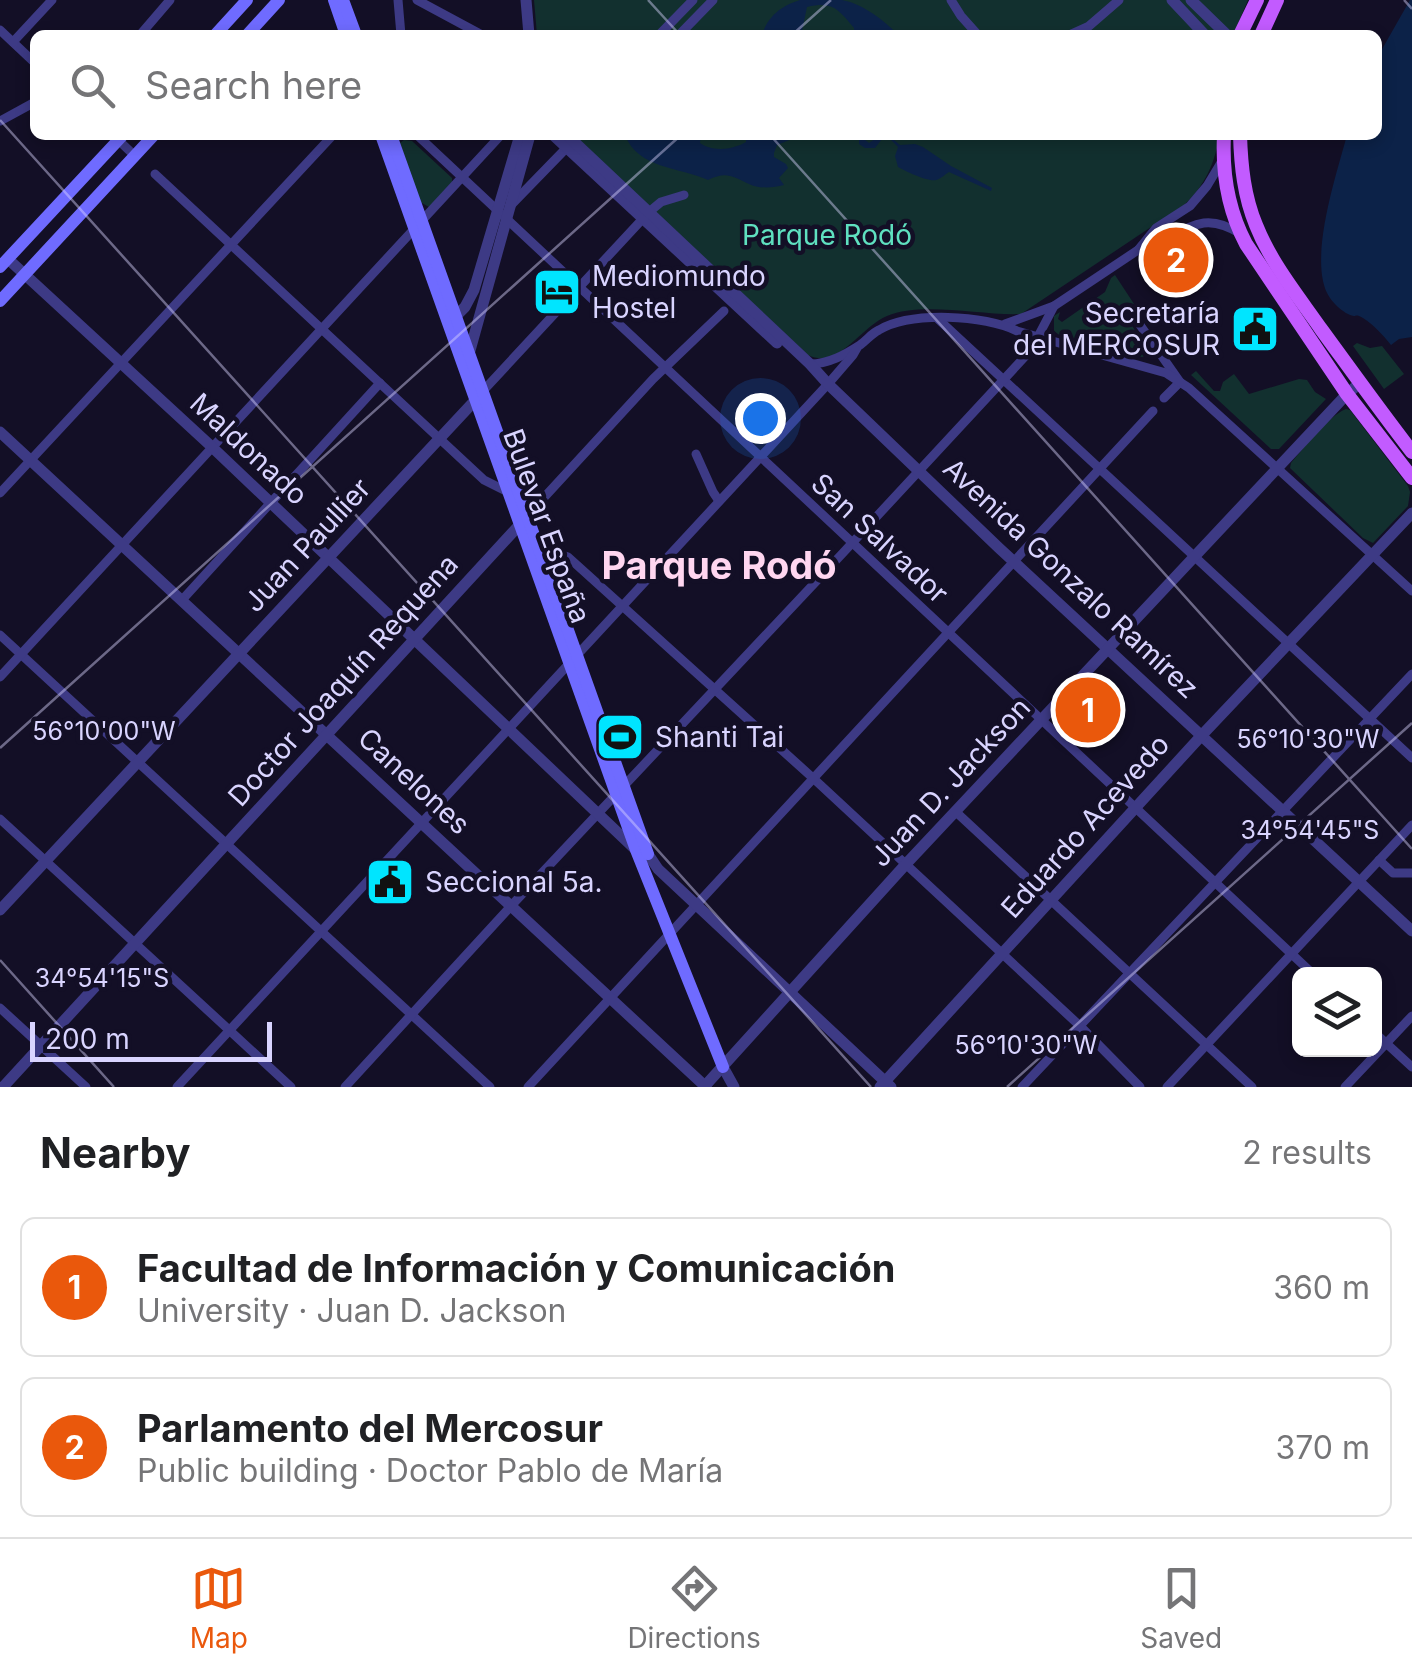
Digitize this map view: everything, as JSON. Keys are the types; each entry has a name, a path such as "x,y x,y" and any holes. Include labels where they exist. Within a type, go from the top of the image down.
{"main road":[{"path":"220,30 247,0"},
{"path":"252,30 279,0"},
{"path":"334,0 344,30"},
{"path":"343,0 354,30"},
{"path":"1242,30 1257,0"},
{"path":"1262,30 1277,0"},
{"path":"3,259 115,140"},
{"path":"0,302 149,140"},
{"name":"Bulevar España","path":"383,140 418,226 670,932 724,1067"},
{"name":"Bulevar España","path":"393,140 418,226"},
{"path":"1224,140 1228,192 1240,234 1347,394 1412,478"},
{"path":"1240,140 1245,188 1261,237 1300,300 1412,452"},
{"name":"Bulevar España","path":"452,321 469,354 508,492 538,547 573,660"}],"street":[{"path":"13,42 52,0"},
{"path":"144,30 170,0"},
{"path":"398,0 401,30"},
{"path":"417,0 473,30"},
{"path":"526,0 529,30"},
{"path":"664,30 693,0"},
{"path":"684,30 712,0"},
{"path":"951,0 974,30"},
{"path":"1080,30 1119,0"},
{"path":"1172,0 1200,30"},
{"path":"1191,0 1222,30"},
{"path":"0,30 30,58"},
{"path":"0,121 30,105"},
{"path":"121,140 135,156"},
{"path":"0,493 327,140"},
{"name":"San Salvador","path":"422,140 504,212 664,368 1306,967"},
{"path":"0,677 496,140"},
{"path":"469,354 519,140"},
{"path":"452,321 474,290 528,140"},
{"path":"504,212 564,140"},
{"name":"Avenida Gonzalo Ramírez","path":"568,140 818,380 828,384"},
{"path":"1003,324 1054,306 1138,250 1156,228 1198,200 1223,160"},
{"path":"155,174 484,480 508,492"},
{"path":"646,215 660,202 684,195"},
{"name":"Avenida Gonzalo Ramírez","path":"646,215 810,364 1014,562 1412,932"},
{"name":"Juan Paullier","path":"0,910 646,215"},
{"path":"1176,215 1184,228"},
{"path":"1138,250 1154,247 1184,228 1206,221 1240,234"},
{"name":"Maldonado","path":"3,259 25,274 212,447 885,1085"},
{"path":"346,1087 1031,350 1054,306"},
{"name":"Doctor Joaquín Requena","path":"3,1087 664,368 724,311"},
{"path":"1133,315 1180,382"},
{"path":"178,1087 828,384 857,348 890,324 960,318 1003,324 1166,373 1277,467 1412,591"},
{"path":"938,319 1412,758"},
{"path":"810,364 826,363 857,348"},
{"path":"1164,398 1180,382"},
{"name":"Juan D. Jackson","path":"705,1087 906,864 1360,383"},
{"path":"182,600 380,384"},
{"path":"528,1087 1153,410"},
{"name":"Canelones","path":"0,432 705,1087"},
{"path":"696,454 719,501"},
{"name":"Eduardo Acevedo","path":"885,1085 1202,735 1412,513"},
{"path":"538,547 568,557 906,864 1140,1087"},
{"path":"0,635 490,1087"},
{"path":"1022,1087 1412,674"},
{"path":"956,812 1252,1087"},
{"path":"0,820 291,1087"},
{"path":"1167,1087 1412,825"},
{"path":"1379,860 1393,873 1412,873"},
{"path":"0,1008 86,1087"},
{"path":"1346,1087 1412,1016"},
{"path":"1382,1039 1412,1067"},
{"path":"724,1067 734,1087"}],"green space":[{"path":"534,0 1248,0 1235,30 537,30"},
{"name":"Parque Rodó","path":"577,140 1218,140 1208,173 1184,205 1021,314 935,309 901,312 877,321 830,357 808,355"},
{"path":"412,141 452,178 429,207 420,202 400,143"},
{"path":"1115,275 1136,307 1129,321 1147,349 1147,355 1142,357 1062,337 1054,331 1054,316 1060,312 1058,319 1062,322 1105,292"},
{"path":"1357,343 1370,348 1382,346 1404,374 1384,389 1353,346"},
{"path":"1196,371 1214,391 1220,391 1223,382 1234,374 1249,394 1299,379 1307,380 1326,399 1279,449 1271,449 1191,375"},
{"path":"1346,409 1410,492 1408,506 1373,543 1290,468 1317,433"}],"water":[{"path":"800,0 842,0 858,5 893,30 854,30 844,16 823,5 807,7 802,30 764,30 787,5"},
{"path":"1412,0 1412,337 1391,345 1367,321 1336,305 1323,283 1321,264 1326,218 1346,140 1382,140 1382,49"},
{"path":"628,140 700,140 711,148 723,149 746,140 790,140 777,145 774,153 788,168 779,178 784,185 766,188 729,176 708,180 650,161"},
{"path":"859,140 881,140 875,148 859,144"},
{"path":"891,140 923,147 992,188 991,191 949,172 932,180 898,167 898,147"}],"place":[{"name":"Parlamento del Mercosur","path":"1176,260"},
{"name":"Mediomundo Hostel","path":"557,292"},
{"name":"Secretaría del MERCOSUR","path":"1255,329"},
{"name":"Facultad de Información y Comunicación","path":"1088,710"},
{"name":"Shanti Tai","path":"620,737"},
{"name":"Seccional 5a.","path":"390,882"}],"district":[{"name":"Parque Rodó","path":"719,566"}]}
